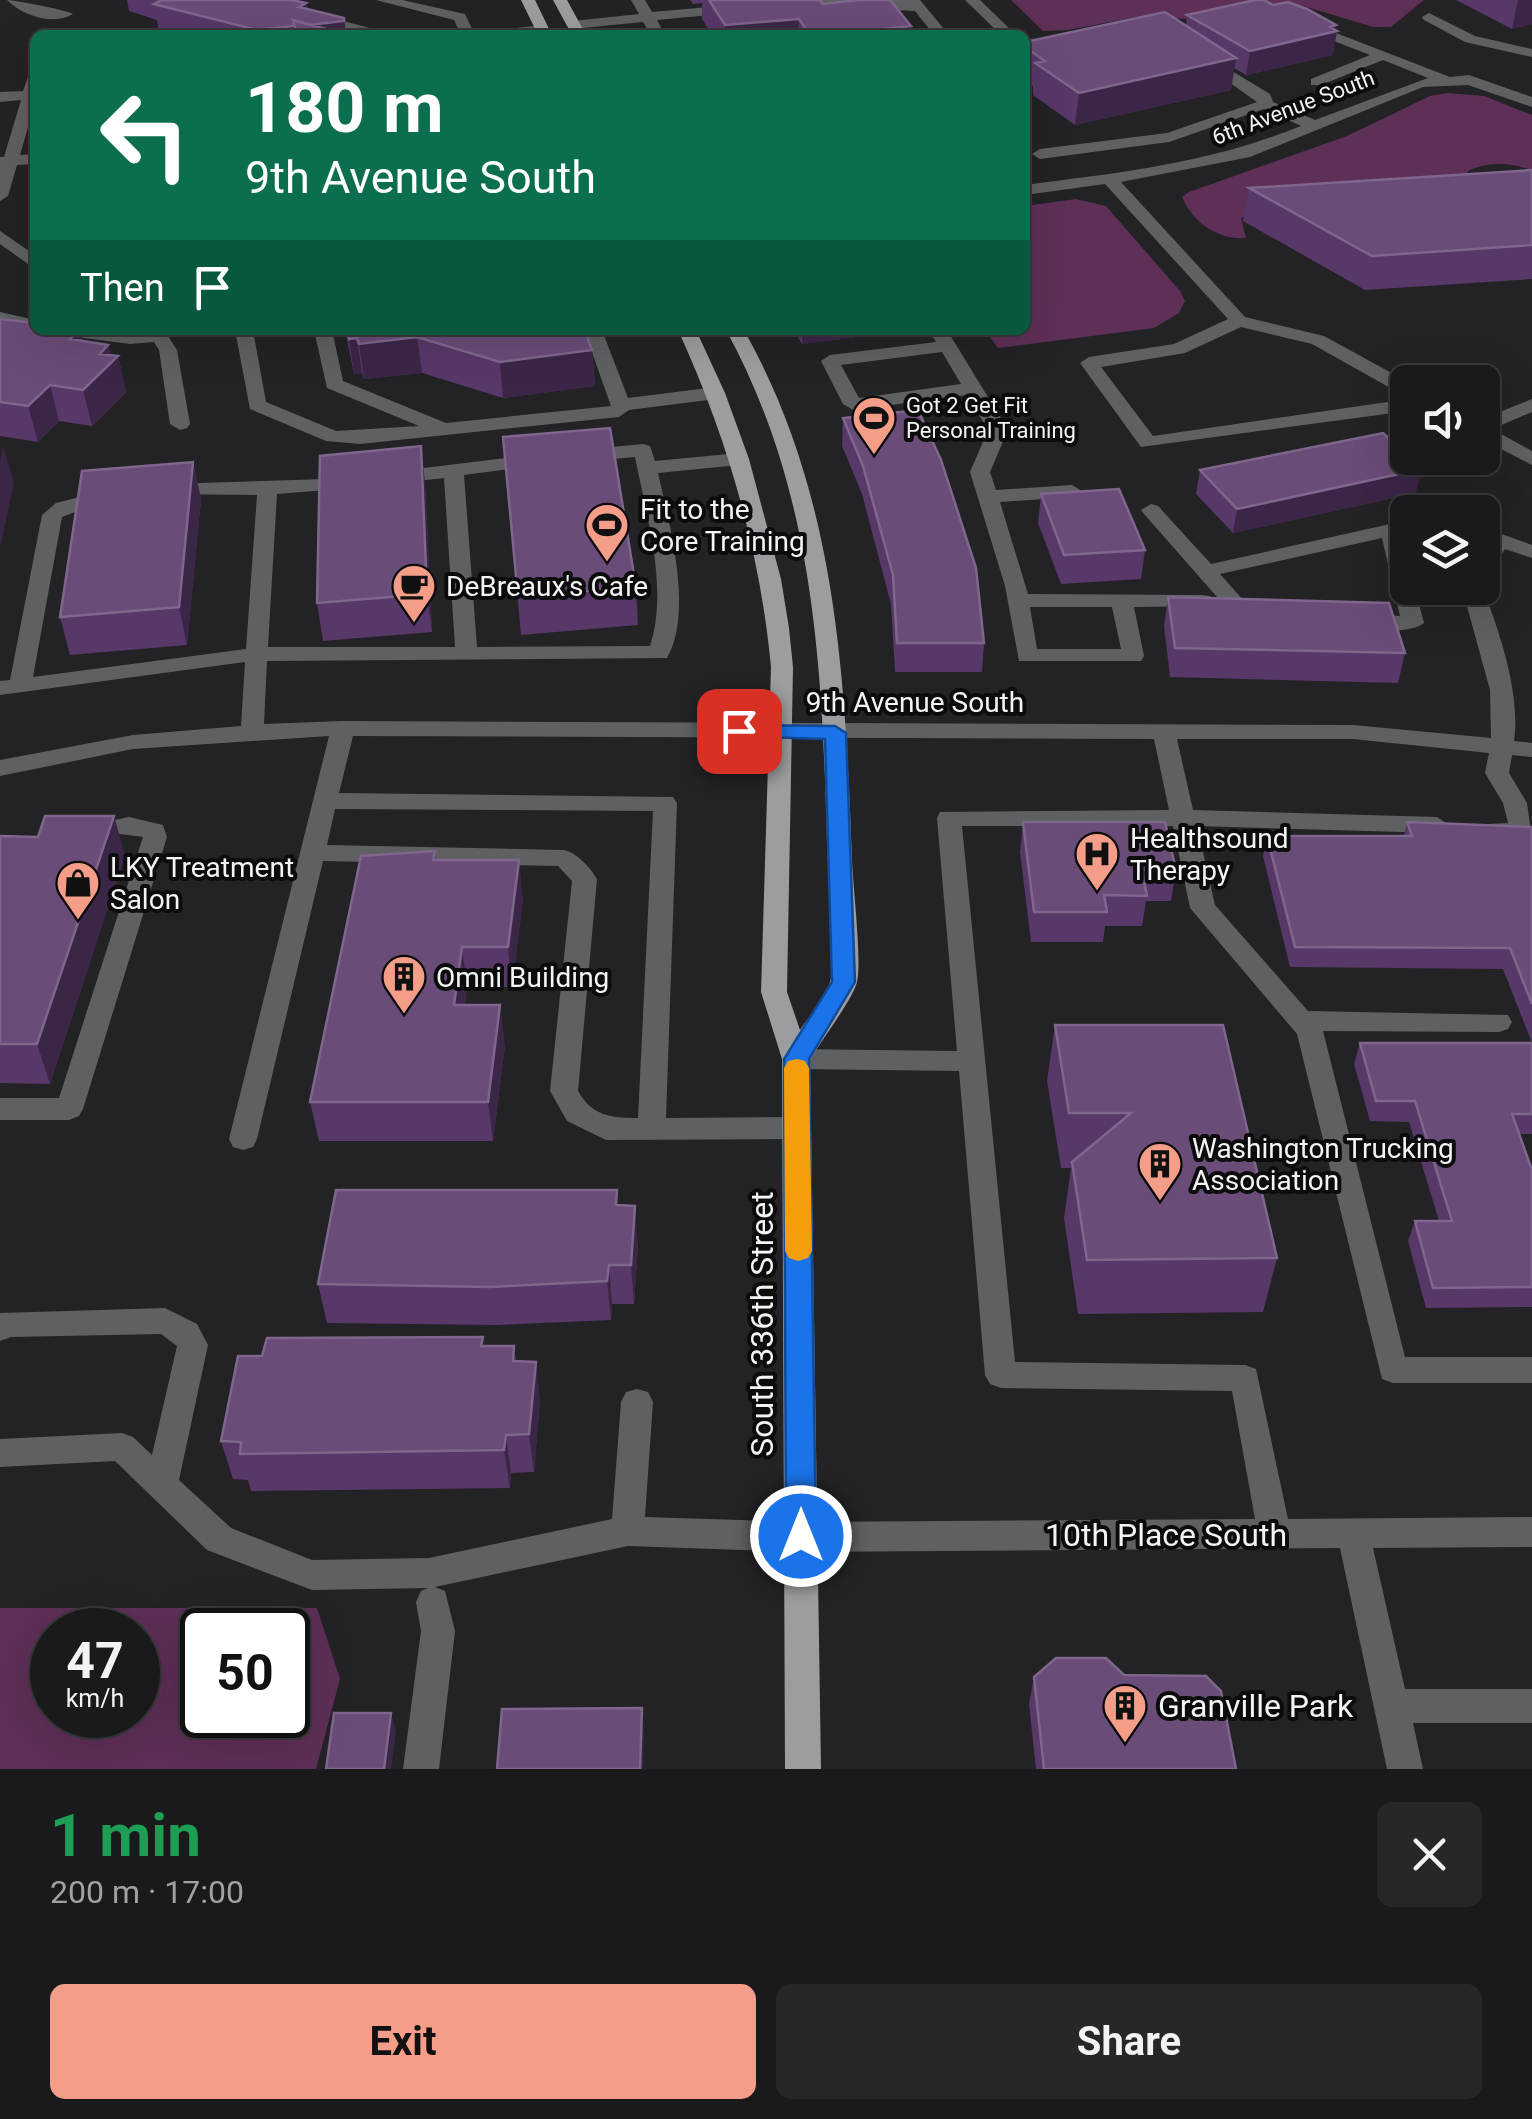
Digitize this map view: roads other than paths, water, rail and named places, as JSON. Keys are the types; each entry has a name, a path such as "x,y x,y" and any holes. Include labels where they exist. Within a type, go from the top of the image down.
{"main road":[{"path":"528,0 542,30"},
{"path":"560,0 576,30"},
{"name":"South 336th Street","path":"689,335 716,393 738,459 770,578 782,667 774,992 796,1059 803,1769"},
{"path":"736,335 780,428 801,492 827,620 844,982 796,1059"}],"street":[{"path":"14,0 29,12 66,14"},
{"path":"55,30 76,0"},
{"path":"247,0 368,30"},
{"path":"383,0 460,18 466,30"},
{"path":"638,0 655,30"},
{"path":"972,0 1005,30"},
{"path":"794,3 916,3 938,30"},
{"path":"576,30 648,17 757,7"},
{"path":"1429,17 1470,38 1532,53"},
{"path":"1290,19 1451,79 1482,83 1532,102"},
{"path":"1195,53 1265,97 1265,104"},
{"path":"1316,82 1383,55"},
{"name":"6th Avenue South","path":"1030,189 1209,163 1317,127 1409,86 1451,79"},
{"path":"0,196 5,162 30,92"},
{"path":"0,97 29,95"},
{"path":"1066,185 1036,149 1170,136 1265,104 1317,127"},
{"path":"5,162 30,160"},
{"path":"1110,180 1240,321 1318,340 1390,380"},
{"path":"0,236 30,261"},
{"path":"0,316 30,324"},
{"path":"1240,321 1178,349 1089,363 1148,443 1390,408"},
{"path":"100,335 130,339 149,335"},
{"path":"159,335 168,350 180,424"},
{"path":"245,335 256,405 339,438 614,413 621,404 716,393"},
{"path":"324,335 334,384 446,430"},
{"path":"595,335 621,404"},
{"path":"976,388 853,404 830,361 944,338 976,388 998,430 980,466 1018,600 1027,656 1133,656 1122,601"},
{"path":"1500,420 1532,405"},
{"path":"1500,440 1532,459"},
{"path":"643,450 646,468 658,528 668,624 659,653 257,654 10,686 52,515 74,504 133,493 268,489 643,450"},
{"path":"646,468 738,459"},
{"path":"454,472 466,652"},
{"path":"252,730 268,489"},
{"path":"986,497 1072,491"},
{"path":"1151,510 1233,601"},
{"path":"1206,571 1390,529"},
{"path":"1500,540 1532,552"},
{"path":"1018,600 1257,602"},
{"path":"1340,616 1413,623 1410,605"},
{"path":"1274,1534 1245,1378 1000,1375 950,818 1334,819 1522,832 1515,804 1497,773 1505,724 1478,605"},
{"path":"243,1139 343,728"},
{"name":"9th Avenue South","path":"0,768 133,742 252,730 343,728 835,733 1354,732 1532,750"},
{"path":"1164,732 1202,908 1310,1031 1393,1370 1532,1370"},
{"path":"326,802 666,803 652,1129"},
{"path":"0,1108 69,1109 156,837 154,831 144,826 127,825 57,842"},
{"path":"313,854 564,858 585,880 566,1100 576,1114 606,1129 798,1128"},
{"path":"1302,1021 1500,1022"},
{"path":"796,1059 972,1060"},
{"path":"0,1328 6,1324 165,1321 186,1332 194,1345 161,1488"},
{"path":"628,1531 637,1402"},
{"name":"10th Place South","path":"0,1454 122,1447 219,1540 312,1576 429,1574 628,1531 801,1536 1532,1532"},
{"path":"1353,1534 1405,1769"},
{"path":"423,1755 438,1631 433,1602"},
{"path":"1391,1706 1532,1706"}],"place":[{"name":"Got 2 Get Fit Personal Training","path":"874,456"},
{"name":"Fit to the Core Training","path":"607,563"},
{"name":"DeBreaux's Cafe","path":"414,624"},
{"name":"Healthsound Therapy","path":"1097,892"},
{"name":"LKY Treatment Salon","path":"78,921"},
{"name":"Omni Building","path":"404,1015"},
{"name":"Washington Trucking Association","path":"1160,1202"},
{"name":"Granville Park","path":"1125,1744"}]}
